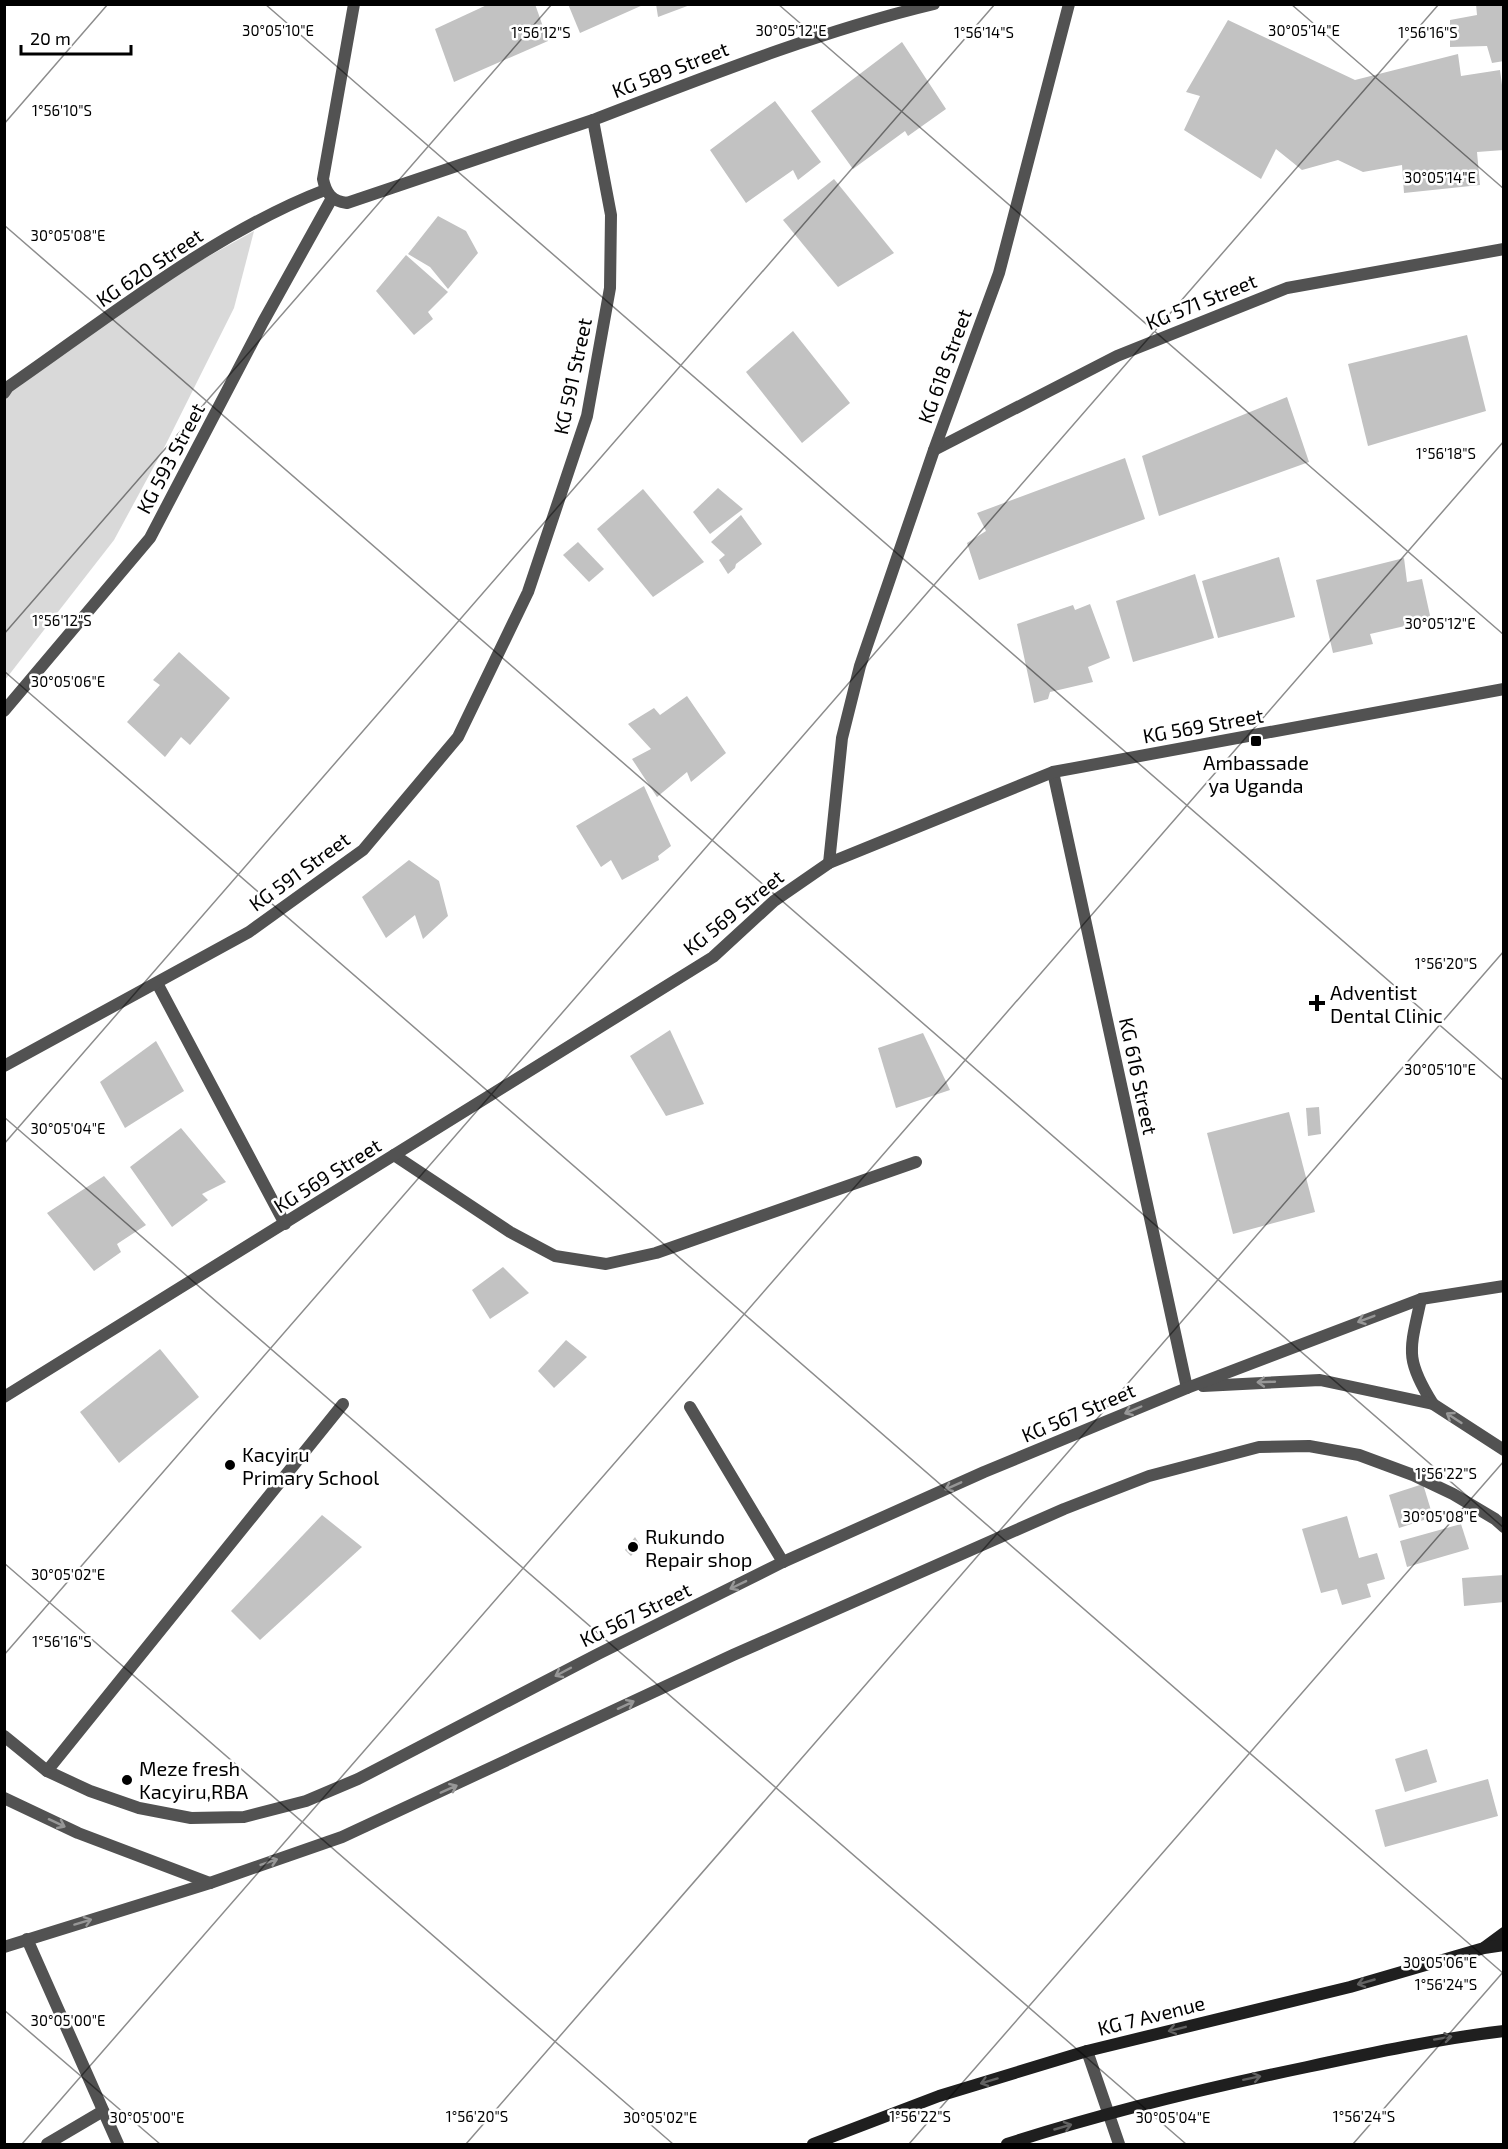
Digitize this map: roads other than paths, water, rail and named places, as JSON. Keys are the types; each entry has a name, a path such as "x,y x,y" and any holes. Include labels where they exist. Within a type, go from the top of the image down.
{"main road":[{"path":"1484,1948 1503,1933"},
{"name":"KG 7 Avenue","path":"813,2145 939,2096 1087,2051 1350,1987 1484,1948 1503,1945"},
{"path":"1007,2145 1108,2114 1209,2088 1443,2038 1503,2031"}],"street":[{"path":"354,4 324,179 329,194 346,203 593,120"},
{"name":"KG 589 Street","path":"593,120 753,58 884,16 934,4"},
{"name":"KG 618 Street","path":"829,863 842,738 860,666 934,450 999,273 1070,4"},
{"name":"KG 591 Street","path":"158,983 249,932 363,850 458,736 528,592 587,416 610,288 611,215 593,120"},
{"name":"KG 620 Street","path":"4,393 8,387 210,249 304,198 329,194"},
{"name":"KG 593 Street","path":"4,711 150,538 329,194"},
{"name":"KG 571 Street","path":"934,450 1117,356 1287,288 1503,249"},
{"name":"KG 569 Street","path":"4,1397 712,957 774,901 829,863 1053,772 1503,689"},
{"name":"KG 616 Street","path":"1053,772 1187,1388"},
{"path":"4,1066 158,983 285,1224"},
{"path":"394,1155 510,1232 555,1256 606,1264 656,1252 916,1162"},
{"name":"KG 567 Street","path":"4,1736 46,1771 90,1791 139,1808 191,1818 244,1816 306,1801 358,1779 598,1654 783,1562 984,1472 1187,1388 1421,1299 1503,1286"},
{"path":"1421,1299 1410,1349 1416,1376 1433,1404"},
{"path":"1187,1388 1320,1380 1433,1404 1503,1450"},
{"path":"46,1771 343,1404"},
{"path":"690,1407 783,1562"},
{"path":"4,1947 210,1883 342,1837 459,1785 734,1655 1064,1509 1149,1476 1259,1447 1309,1446 1359,1455 1413,1475 1453,1494 1495,1519 1503,1527"},
{"path":"4,1798 78,1833 210,1883"},
{"path":"27,1939 118,2145"},
{"path":"1087,2051 1119,2145"},
{"path":"47,2145 103,2111"}],"place":[{"name":"Ambassade ya Uganda","path":"1256,741"},
{"name":"Adventist Dental Clinic","path":"1317,1003"},
{"name":"Kacyiru Primary School","path":"230,1465"},
{"name":"Rukundo Repair shop","path":"633,1547"},
{"name":"Meze fresh Kacyiru,RBA","path":"127,1780"}]}
